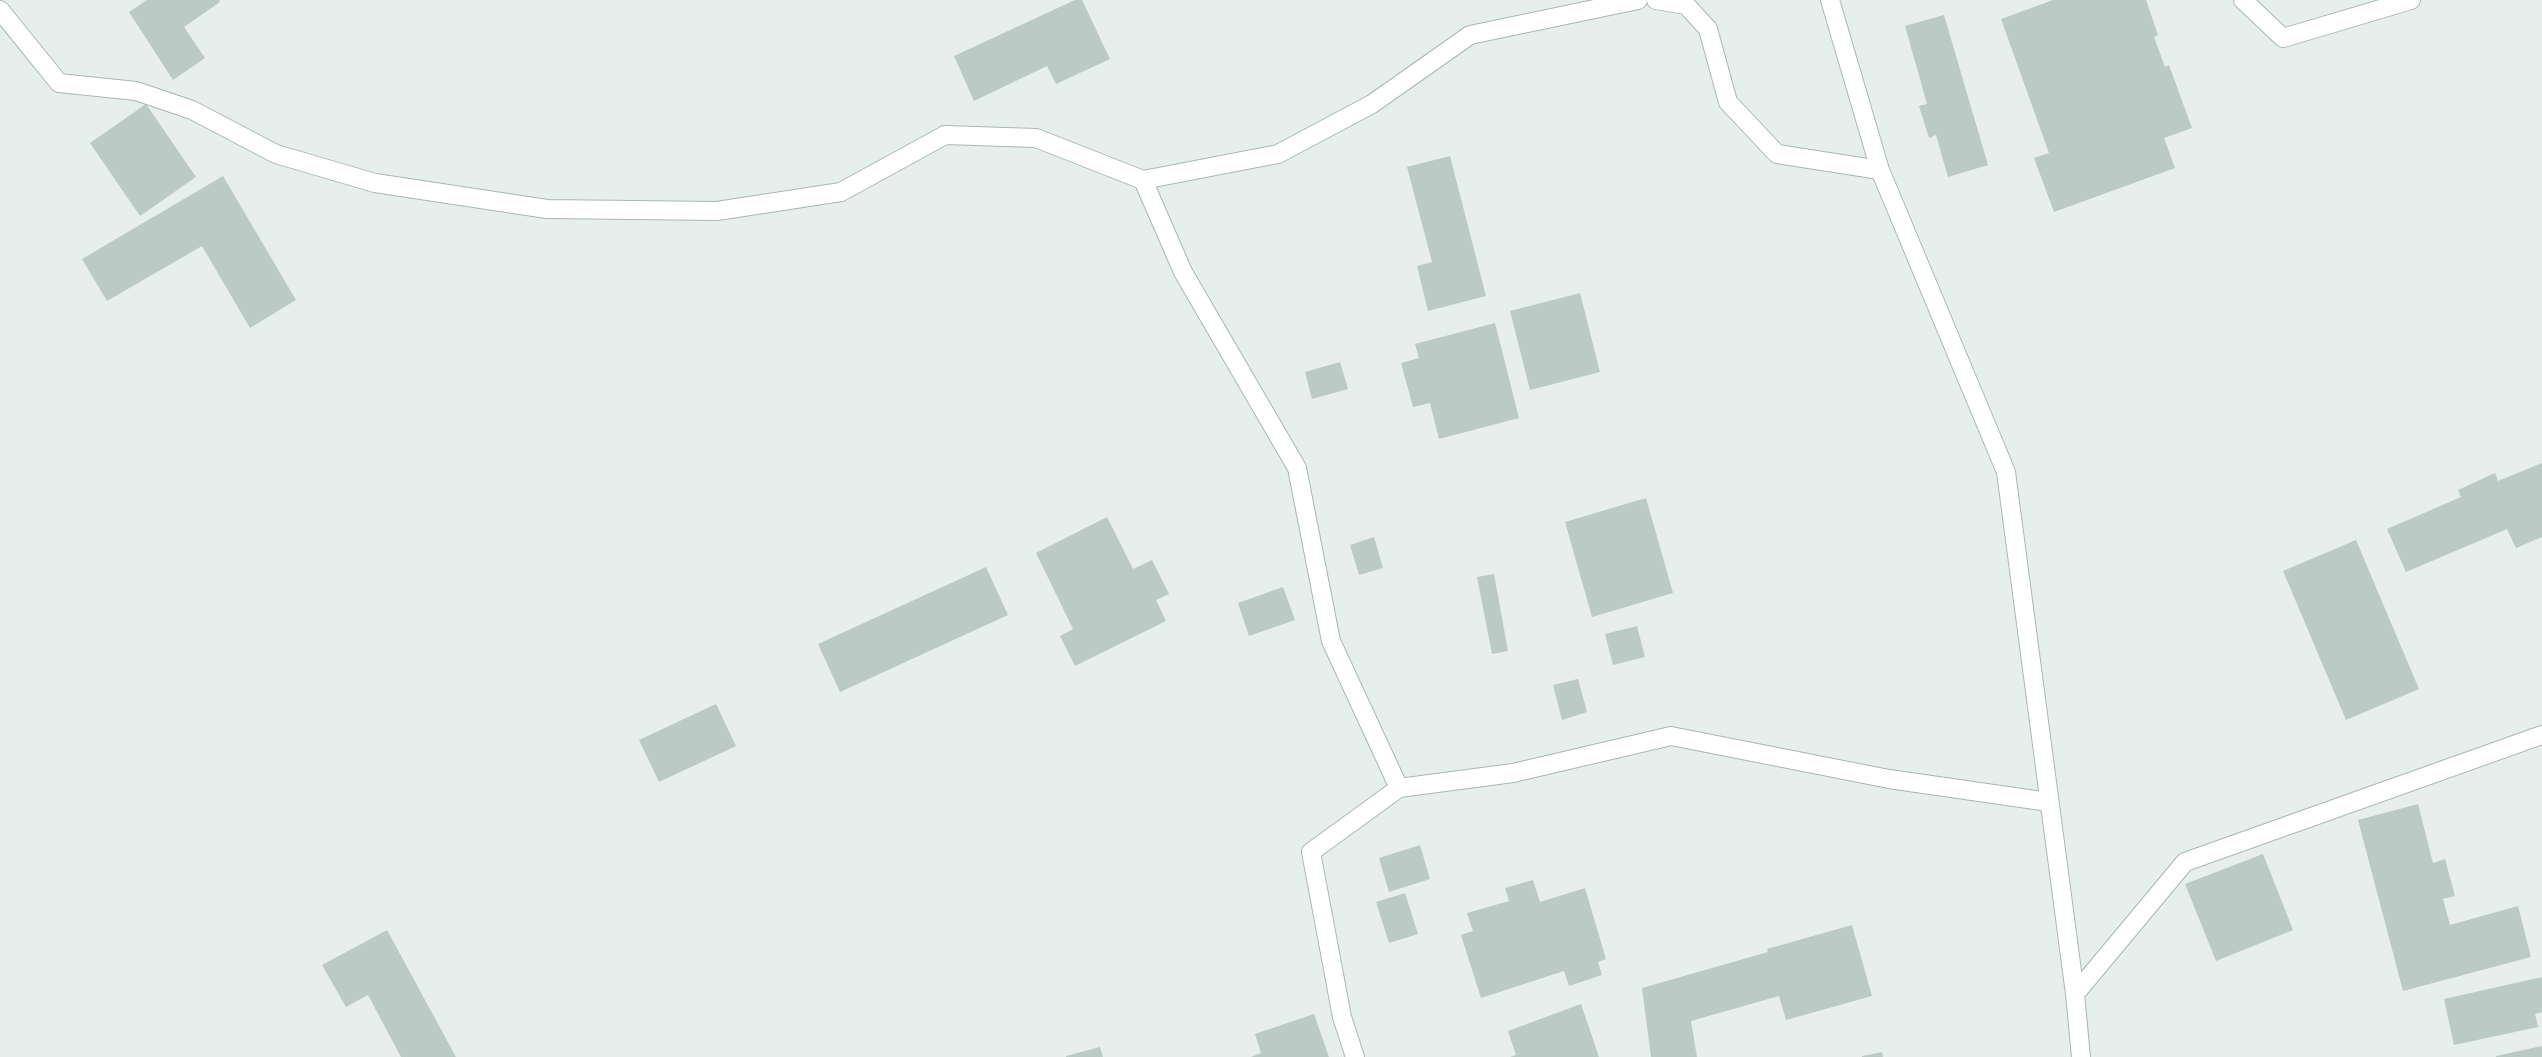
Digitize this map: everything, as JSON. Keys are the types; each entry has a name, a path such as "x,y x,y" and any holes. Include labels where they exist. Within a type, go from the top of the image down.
{"street":[{"path":"0,10 59,83 136,91 192,110 276,154 386,185 547,208 717,211 841,192 945,135 1036,138 1143,180 1278,154 1372,105 1470,35 1638,0"},
{"path":"1656,0 1686,5 1708,29 1728,102 1777,154 1880,170"},
{"path":"1830,0 1880,170 2006,472 2075,994 2081,1057"},
{"path":"2243,0 2283,38 2411,0"},
{"path":"1143,180 1183,272 1297,468 1331,641 1399,788"},
{"path":"2075,994 2185,862 2542,735"},
{"path":"1355,1057 1342,1017 1311,852 1399,788 1513,773 1671,736 1889,779 2049,802"}],"building":[{"path":"147,0 219,0 220,2 184,27 205,58 173,80 129,12"},
{"path":"1075,0 1082,0 1110,59 1056,84 1047,66 974,101 954,56"},
{"path":"2053,0 2146,0 2158,35 2154,37 2165,67 2169,65 2192,128 2164,138 2175,168 2054,212 2034,158 2049,153 2001,19"},
{"path":"1944,15 1988,165 1948,177 1936,135 1929,138 1919,106 1927,104 1905,26"},
{"path":"146,104 196,177 140,216 90,143"},
{"path":"1450,156 1486,296 1428,311 1417,266 1432,262 1407,167"},
{"path":"223,176 296,300 250,328 202,246 107,301 82,259"},
{"path":"1580,293 1600,372 1530,390 1510,311"},
{"path":"1495,323 1519,418 1439,439 1430,403 1413,407 1401,363 1419,358 1415,344"},
{"path":"1340,362 1348,389 1312,399 1305,372"},
{"path":"2542,463 2542,537 2516,548 2507,529 2406,572 2387,529 2461,497 2458,490 2495,473 2498,481"},
{"path":"1646,498 1673,593 1592,617 1565,522"},
{"path":"1107,517 1133,569 1152,560 1169,594 1156,600 1166,621 1075,666 1060,636 1073,629 1036,553"},
{"path":"1374,537 1383,568 1359,575 1350,545"},
{"path":"2356,540 2419,689 2346,720 2283,571"},
{"path":"986,567 1008,615 840,692 818,644"},
{"path":"1494,574 1508,651 1492,654 1477,577"},
{"path":"1283,587 1295,620 1249,636 1238,603"},
{"path":"1637,626 1645,657 1613,665 1605,634"},
{"path":"1578,679 1587,712 1562,720 1553,685"},
{"path":"716,704 736,746 659,782 639,740"},
{"path":"2418,804 2433,863 2445,859 2455,896 2443,899 2450,925 2518,906 2531,957 2403,991 2358,820"},
{"path":"1420,845 1430,879 1389,892 1379,858"},
{"path":"2263,854 2293,930 2216,961 2185,884"},
{"path":"1533,880 1540,902 1585,888 1606,959 1598,962 1602,975 1569,986 1564,971 1481,998 1461,935 1473,931 1467,913 1509,901 1505,888"},
{"path":"1405,893 1418,934 1389,943 1376,902"},
{"path":"1852,925 1872,996 1786,1020 1779,996 1691,1021 1697,1057 1651,1057 1642,988"},
{"path":"387,930 456,1057 401,1057 368,995 346,1007 322,965"},
{"path":"2542,977 2542,1012 2535,1014 2538,1027 2454,1045 2444,999"},
{"path":"1581,1004 1599,1057 1510,1057 1516,1055 1508,1031"},
{"path":"1314,1014 1329,1057 1251,1057 1261,1053 1255,1034"},
{"path":"2542,1046 2542,1057 2496,1057 2496,1056"},
{"path":"1100,1047 1103,1057 1066,1057 1066,1056"},
{"path":"1882,1052 1883,1057 1862,1057 1862,1056"}]}
